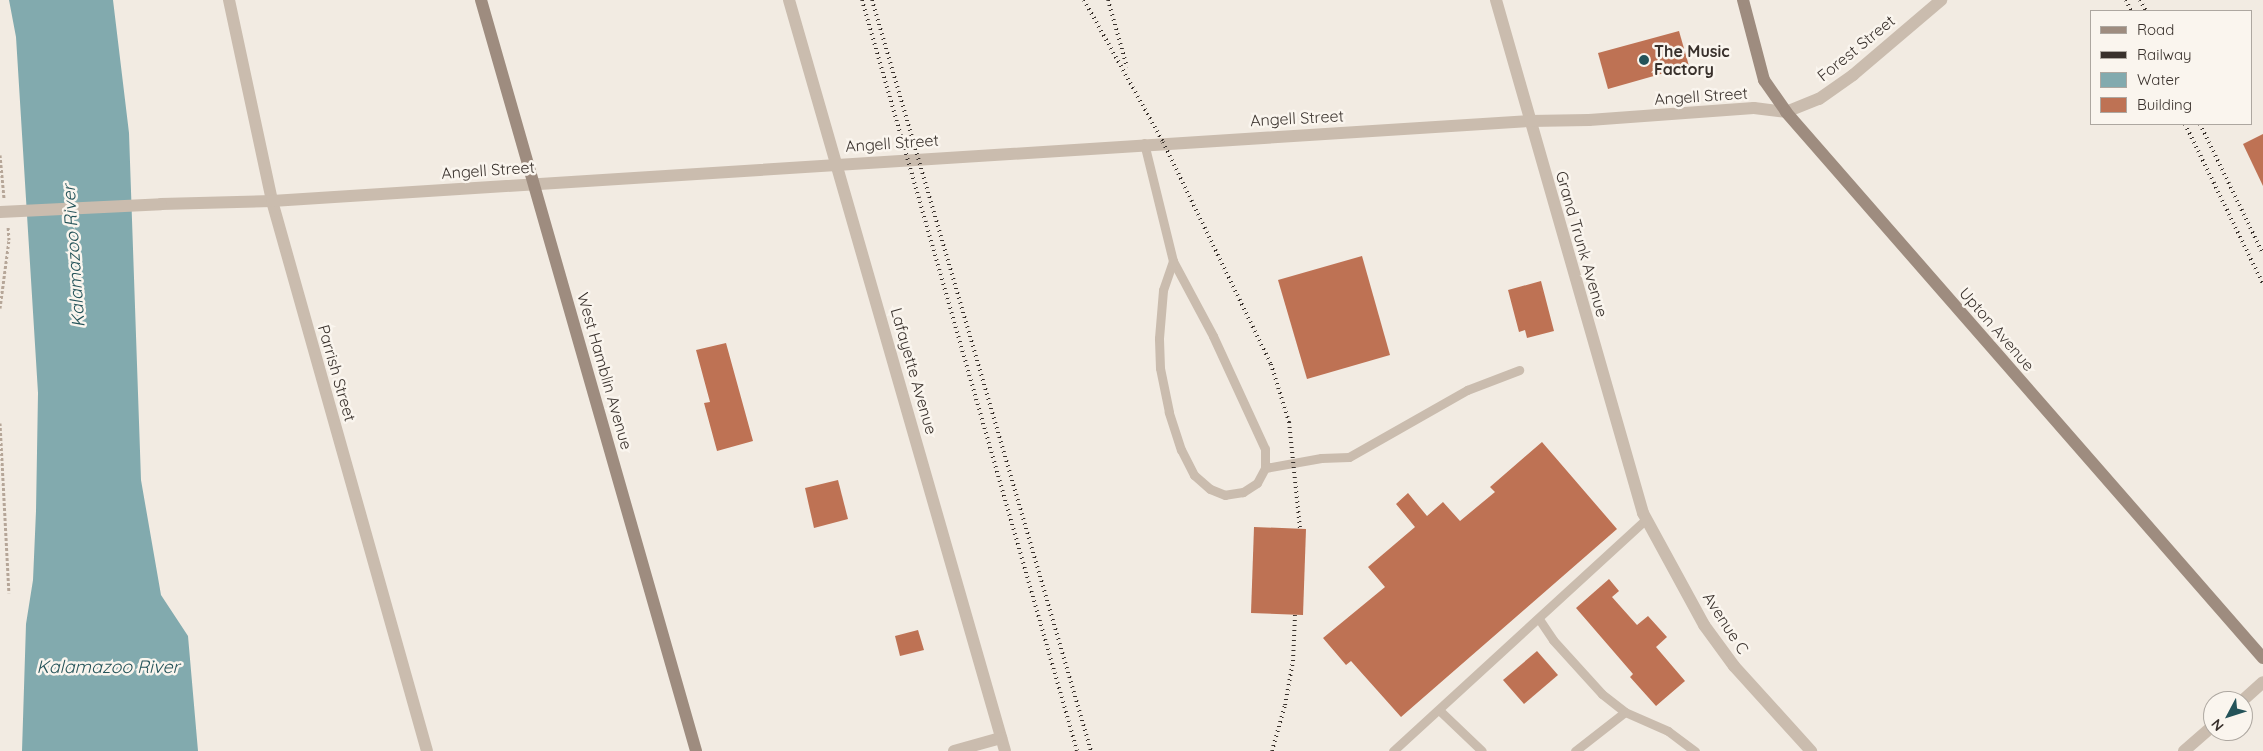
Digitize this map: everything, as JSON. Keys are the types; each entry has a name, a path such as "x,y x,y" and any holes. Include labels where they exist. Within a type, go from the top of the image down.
{"street":[{"name":"Parrish Street","path":"229,0 272,201 427,751"},
{"name":"West Hamblin Avenue","path":"482,0 696,751"},
{"name":"Lafayette Avenue","path":"789,0 1005,751"},
{"name":"Grand Trunk Avenue","path":"1496,0 1638,497"},
{"name":"Upton Avenue","path":"1743,0 1764,80 1786,112 2263,658"},
{"name":"Forest Street","path":"1786,112 1818,99 1853,75 1941,0"},
{"name":"Angell Street","path":"4,213 160,204 272,201 1144,143 1530,121 1589,120 1754,108 1786,112"},
{"name":"Avenue C","path":"1638,497 1646,519 1704,625 1734,666 1811,751"},
{"path":"2253,691 2263,682"},
{"path":"2184,751 2203,735"},
{"path":"954,751 1001,738"}],"lane":[{"path":"1144,143 1173,261 1259,429 1265,449 1266,468 1257,483 1243,492 1225,494 1210,489 1194,475 1181,450 1160,368 1163,290 1173,261"},
{"path":"1266,468 1321,458 1349,457 1467,390 1519,370"},
{"path":"1393,751 1540,619 1646,519"},
{"path":"1540,619 1553,640 1602,694 1625,712 1668,731 1695,751"},
{"path":"1439,710 1482,751"},
{"path":"1574,751 1625,712"}],"path":[{"path":"0,155 4,213 9,240 0,308"},
{"path":"0,423 9,593"}],"water":[{"name":"Kalamazoo River","path":"9,0 113,0 129,133 141,480 161,595 188,636 198,751 22,751 26,624 33,580 38,393 16,37"}],"building":[{"name":"The Music Factory","path":"1679,31 1689,66 1608,89 1598,53"},
{"path":"2263,134 2263,186 2243,144"},
{"path":"1362,256 1390,355 1307,379 1278,280"},
{"path":"1541,281 1554,331 1527,338 1525,330 1519,332 1508,290"},
{"path":"726,343 753,441 717,451 704,403 710,402 696,350"},
{"path":"1542,442 1617,529 1401,717 1351,661 1346,665 1323,638 1385,587 1368,567 1415,527 1396,504 1408,493 1427,516 1443,502 1460,521 1495,492 1490,487"},
{"path":"838,480 848,519 814,528 805,488"},
{"path":"1254,527 1306,529 1303,615 1251,613"},
{"path":"1609,579 1619,591 1612,597 1637,625 1648,616 1667,637 1656,647 1685,681 1656,706 1630,677 1633,674 1576,608"},
{"path":"918,630 924,650 900,656 895,636"},
{"path":"1537,651 1558,675 1524,704 1503,680"}],"railway":[{"path":"862,0 1077,751"},
{"path":"872,0 1091,751"},
{"path":"1084,0 1163,142 1271,364 1289,422 1300,529"},
{"path":"1108,0 1127,67"},
{"path":"2126,0 2131,10"},
{"path":"2140,0 2145,10"},
{"path":"2185,125 2263,284"},
{"path":"2200,125 2263,254"},
{"path":"1272,751 1285,705 1293,661 1295,615"}],"place":[{"name":"The Music Factory","path":"1644,60"}]}
